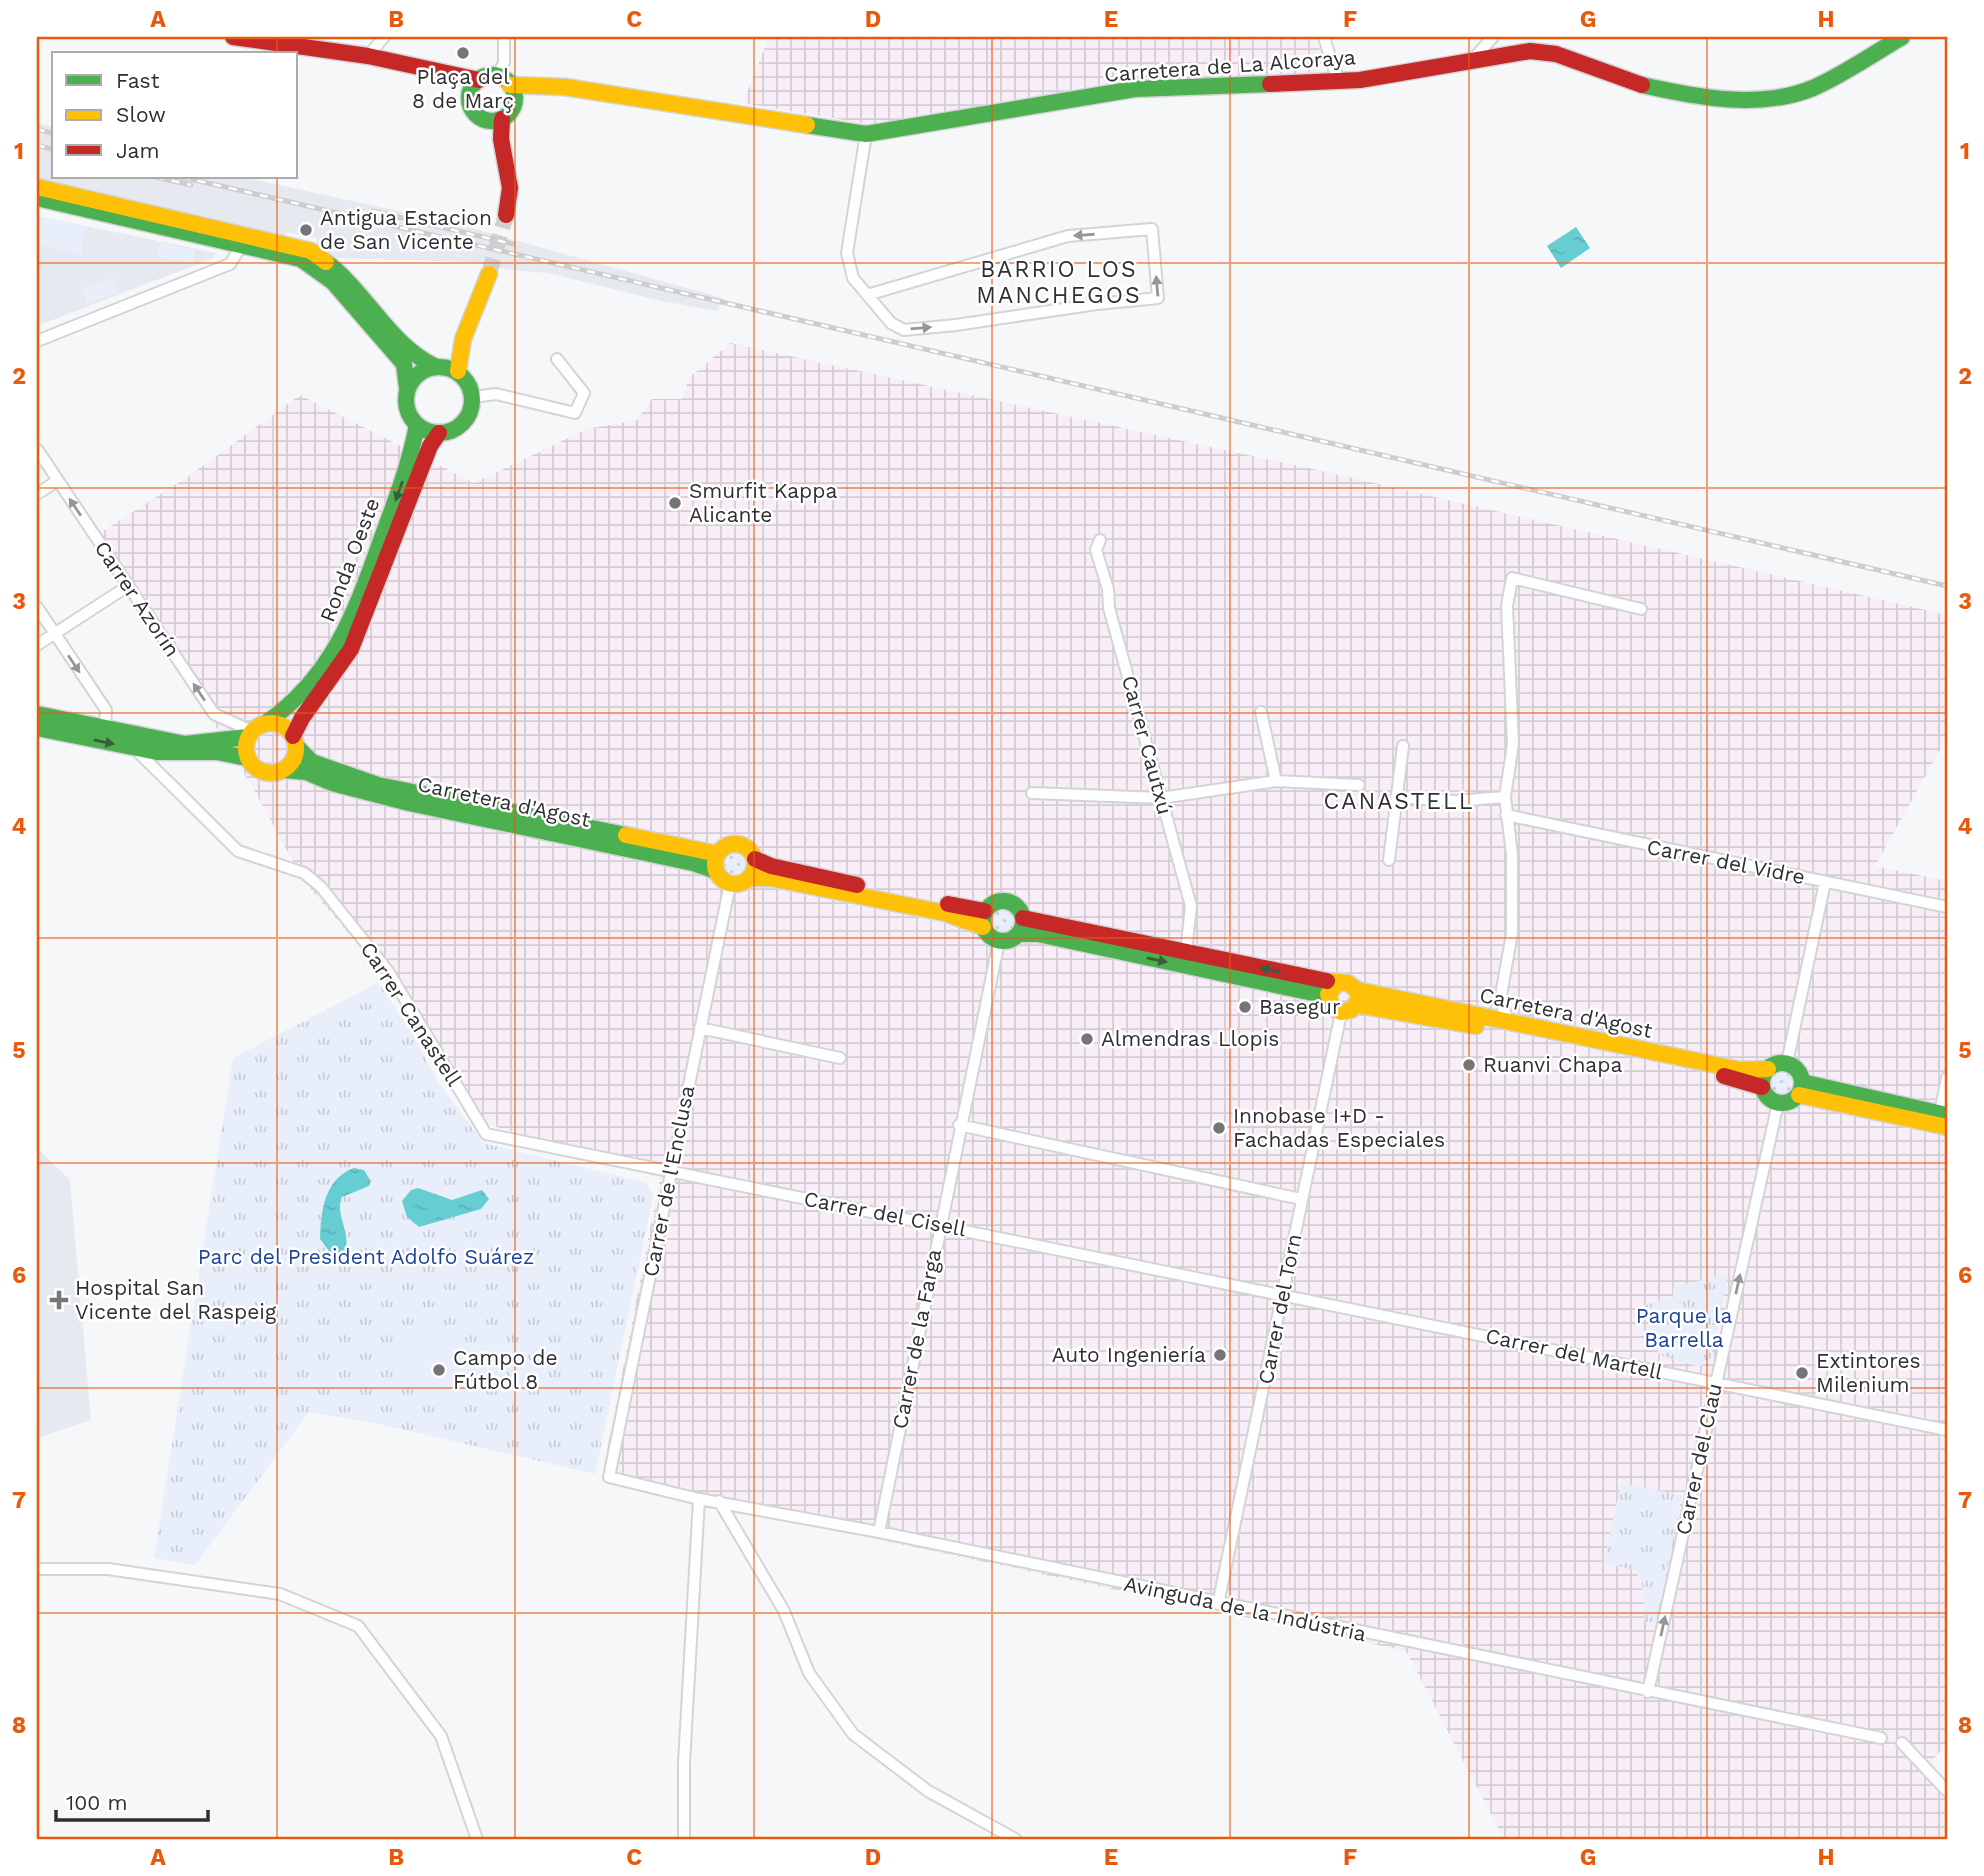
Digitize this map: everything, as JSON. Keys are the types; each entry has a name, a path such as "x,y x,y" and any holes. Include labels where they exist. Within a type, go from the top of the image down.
{"main road":[{"path":"237,37 309,43 449,72 474,85 504,81 515,102 509,114 496,120 474,113 474,85"},
{"name":"Carretera de La Alcoraya","path":"504,81 543,88 565,87 866,134 1135,89 1341,81 1510,52 1540,52 1638,83 1700,98 1777,97 1812,88 1902,37"},
{"name":"Carretera de La Alcoraya","path":"515,102 543,88"},
{"path":"496,120 510,188 506,215"},
{"path":"37,187 311,251 343,275 413,356 445,368 468,382 473,397 470,414 463,424 439,433 417,425 405,403 407,388 404,364 333,282 301,259 37,198"},
{"path":"407,388 419,372 445,368 463,339 489,274"},
{"name":"Ronda Oeste","path":"255,730 291,708 315,681 346,633 407,468 417,425"},
{"name":"Ronda Oeste","path":"295,742 302,718 351,649 430,446 439,433"},
{"path":"37,714 185,744 282,725 295,742 293,760 284,770 263,772 247,758 217,752 157,752 37,728"},
{"path":"247,758 255,730"},
{"name":"Carretera d'Agost","path":"295,742 312,762 378,785 717,862"},
{"name":"Carretera d'Agost","path":"284,770 306,772 369,794 693,863 717,862"},
{"path":"734,844 747,848 755,859 784,869 984,919 770,878 750,878 730,884 717,862 734,844"},
{"path":"750,878 755,859"},
{"path":"984,919 995,902 1007,901 1018,907 1023,918 1018,934"},
{"path":"1023,918 1337,984 1348,983 1358,997 1354,1010 1341,1013 1332,1008 1328,999 1330,990 1337,984"},
{"path":"984,919 992,938 999,940 1009,940 1018,934 1051,937 1318,994 1328,999"},
{"name":"Carretera d'Agost","path":"1358,997 1482,1016 1740,1070 1768,1069"},
{"name":"Carretera d'Agost","path":"1358,997 1377,1006 1739,1079 1762,1087"},
{"path":"1776,1063 1787,1063 1799,1072 1800,1088 1790,1102 1778,1103 1770,1099 1762,1087 1762,1077 1776,1063"},
{"path":"1800,1088 1945,1119"}],"street":[{"path":"368,56 384,37"},
{"path":"504,37 504,81"},
{"path":"1324,37 1341,81"},
{"path":"1472,60 1493,37"},
{"path":"866,134 847,253 853,278 867,295 891,323 904,330 1158,298 1152,229 1068,236 867,295"},
{"path":"37,341 230,264 241,246"},
{"path":"473,397 496,394 575,413 584,393 557,359"},
{"name":"Carrer Azorín","path":"37,449 214,714 255,730"},
{"path":"37,494 57,481"},
{"name":"Carrer Cautxú","path":"1100,540 1096,550 1191,906 1186,952"},
{"path":"1509,1022 1500,1001 1512,933 1511,854 1505,797 1513,744 1507,606 1511,578 1641,609"},
{"path":"37,645 128,586"},
{"path":"37,607 106,710 105,728"},
{"path":"1261,712 1276,781"},
{"path":"1389,860 1403,746"},
{"name":"Carrer Canastell","path":"134,748 238,851 304,873 321,887 388,971 486,1134"},
{"path":"1032,793 1161,798 1276,781 1359,785"},
{"path":"1396,797 1455,801 1505,797"},
{"name":"Carrer del Vidre","path":"1506,815 1947,907"},
{"path":"1787,1063 1825,882"},
{"name":"Carrer de l'Enclusa","path":"609,1477 730,884"},
{"name":"Carrer de la Farga","path":"879,1532 959,1125 999,940"},
{"path":"1482,1016 1500,1001"},
{"name":"Carrer del Torn","path":"1218,1604 1341,1013"},
{"path":"700,1028 840,1058"},
{"path":"1945,1119 1947,1078"},
{"name":"Carrer del Clau","path":"1648,1692 1778,1103"},
{"path":"959,1125 1301,1199"},
{"name":"Carrer del Cisell","path":"486,1134 671,1169 809,1200 939,1224 1283,1296"},
{"name":"Carrer del Martell","path":"1283,1296 1947,1430"},
{"name":"Avinguda de la Indústria","path":"609,1477 699,1499 879,1532 1218,1604 1881,1738"},
{"path":"684,1839 684,1763 699,1499"},
{"path":"719,1501 784,1611 808,1673 853,1734 928,1791 1015,1839"},
{"path":"37,1569 108,1569 280,1594 358,1626 442,1736 477,1839"},
{"path":"1902,1743 1947,1791"}],"shaded area":[{"path":"769,37 1314,37 1324,57 1315,77 1128,85 868,124 743,103"},
{"path":"37,123 52,127 52,178 247,178 457,224 723,298 718,311 661,301 548,273 510,270 473,262 334,258 317,248 317,239 286,232 285,236 37,181"},
{"path":"37,216 217,253 211,259 37,326"},
{"path":"730,343 1322,471 1947,615 1947,737 1875,866 1947,881 1947,1745 1931,1761 1947,1791 1947,1839 1504,1839 1406,1651 601,1481 660,1178 488,1124 367,955 303,880 254,790 100,533 189,476 300,395 474,483 587,429 637,420 652,399 682,399 689,378"},
{"name":"Hospital San Vicente del Raspeig","path":"37,1148 70,1180 91,1420 37,1438"}],"green space":[{"path":"37,216 86,226 81,254 37,245"},
{"path":"160,243 195,249 193,263 158,257"},
{"path":"114,277 119,293 87,303 82,288"},
{"path":"735,851 744,855 748,864 744,873 735,877 726,873 722,864 726,855"},
{"path":"1003,908 1012,912 1016,921 1012,930 1003,934 994,930 990,921 994,912"},
{"name":"Parc del President Adolfo Suárez","path":"378,983 410,1029 437,1080 483,1143 647,1183 653,1197 595,1474 379,1424 309,1412 195,1565 154,1558 233,1058"},
{"path":"1782,1069 1792,1073 1796,1083 1792,1093 1782,1097 1772,1093 1768,1083 1772,1073"},
{"name":"Parque la Barrella","path":"1728,1274 1711,1358 1699,1367 1659,1355 1643,1306 1673,1297 1673,1287"},
{"name":"Campo de Fútbol 8","path":"438,1321 483,1391 441,1418 396,1349"},
{"path":"1621,1483 1682,1495 1656,1622 1645,1622 1642,1583 1635,1570 1604,1563"}],"water":[{"path":"1576,227 1590,248 1561,268 1547,246"},
{"path":"354,1168 364,1170 370,1180 369,1186 342,1197 340,1211 346,1246 344,1253 332,1255 320,1239 323,1207 336,1180"},
{"path":"418,1188 452,1200 482,1190 489,1199 481,1209 419,1227 407,1217 402,1201 411,1190"}],"tunnel":[{"path":"489,274 506,215"}],"railway":[{"path":"37,129 52,133"},
{"path":"37,145 52,149"},
{"path":"160,178 191,185"},
{"path":"186,178 1947,586"},
{"path":"373,211 513,244"}],"traffic: fast":[{"path":"1642,85 1684,94 1728,99 1750,100 1793,95 1835,77 1902,37"},
{"path":"492,75 508,82 515,98 508,114 492,121 476,114 469,98 476,82 492,75"},
{"path":"807,125 866,134 1135,89 1270,84"},
{"path":"37,198 301,259 333,282 404,364 407,388"},
{"path":"326,262 404,345 434,366"},
{"path":"432,367 446,367 458,372 467,381 472,400 470,413 463,424 446,433 432,433 420,428 411,419 406,407 406,393 411,381 420,372 432,367"},
{"path":"266,723 310,683 341,638 364,587 394,506 417,425"},
{"path":"37,714 185,744 248,737"},
{"path":"37,728 157,752 217,752 247,758"},
{"path":"297,747 312,762 378,785 626,835"},
{"path":"284,770 306,772 332,783 409,803 693,863 716,871"},
{"path":"1003,901 1011,902 1017,907 1022,913 1023,921 1022,929 1017,935 1011,940 1003,941 995,940 989,935 984,929 983,921 984,913 989,907 995,902 1003,901"},
{"path":"1018,934 1038,934 1318,994 1328,999"},
{"path":"1782,1063 1790,1064 1796,1069 1801,1075 1802,1083 1801,1091 1796,1097 1790,1102 1782,1103 1774,1102 1768,1097 1763,1091 1762,1083 1763,1075 1768,1069 1774,1064 1782,1063"},
{"path":"1802,1082 1947,1115"}],"traffic: slow":[{"path":"510,85 565,87 807,125"},
{"path":"37,187 311,251 326,262"},
{"path":"458,371 463,339 489,274"},
{"path":"271,723 289,730 296,748 289,766 271,773 253,766 246,748 253,730 271,723"},
{"path":"626,835 718,854"},
{"path":"735,844 743,845 749,850 754,856 755,864 754,872 749,878 743,883 735,884 727,883 721,878 716,872 715,864 716,856 721,850 727,845 735,844"},
{"path":"750,878 770,878 945,913 983,927"},
{"path":"1327,981 1348,983 1357,990 1359,1000 1351,1010 1341,1012 1332,1007 1328,994 1337,984"},
{"path":"1357,990 1740,1070 1768,1069"},
{"path":"1358,1005 1476,1026"},
{"path":"1799,1095 1947,1127"}],"traffic: jam":[{"path":"233,37 368,56 479,80"},
{"path":"1270,84 1360,80 1530,51 1556,54 1642,85"},
{"path":"502,119 501,139 510,188 506,215"},
{"path":"293,736 302,718 351,649 430,446 439,433"},
{"path":"755,859 771,866 857,885"},
{"path":"948,904 985,911"},
{"path":"1023,918 1327,981"},
{"path":"1724,1076 1762,1087"}],"place":[{"name":"Plaça del 8 de Març","path":"463,53"},
{"name":"Antigua Estacion de San Vicente","path":"306,230"},
{"name":"Smurfit Kappa Alicante","path":"675,503"},
{"name":"Basegur","path":"1245,1007"},
{"name":"Almendras Llopis","path":"1087,1039"},
{"name":"Ruanvi Chapa","path":"1469,1065"},
{"name":"Innobase I+D - Fachadas Especiales","path":"1219,1128"},
{"name":"Hospital San Vicente del Raspeig","path":"59,1300"},
{"name":"Auto Ingeniería","path":"1220,1355"},
{"name":"Campo de Fútbol 8","path":"439,1370"},
{"name":"Extintores Milenium","path":"1802,1373"}],"district":[{"name":"BARRIO LOS MANCHEGOS","path":"1059,282"},
{"name":"CANASTELL","path":"1399,801"}]}
